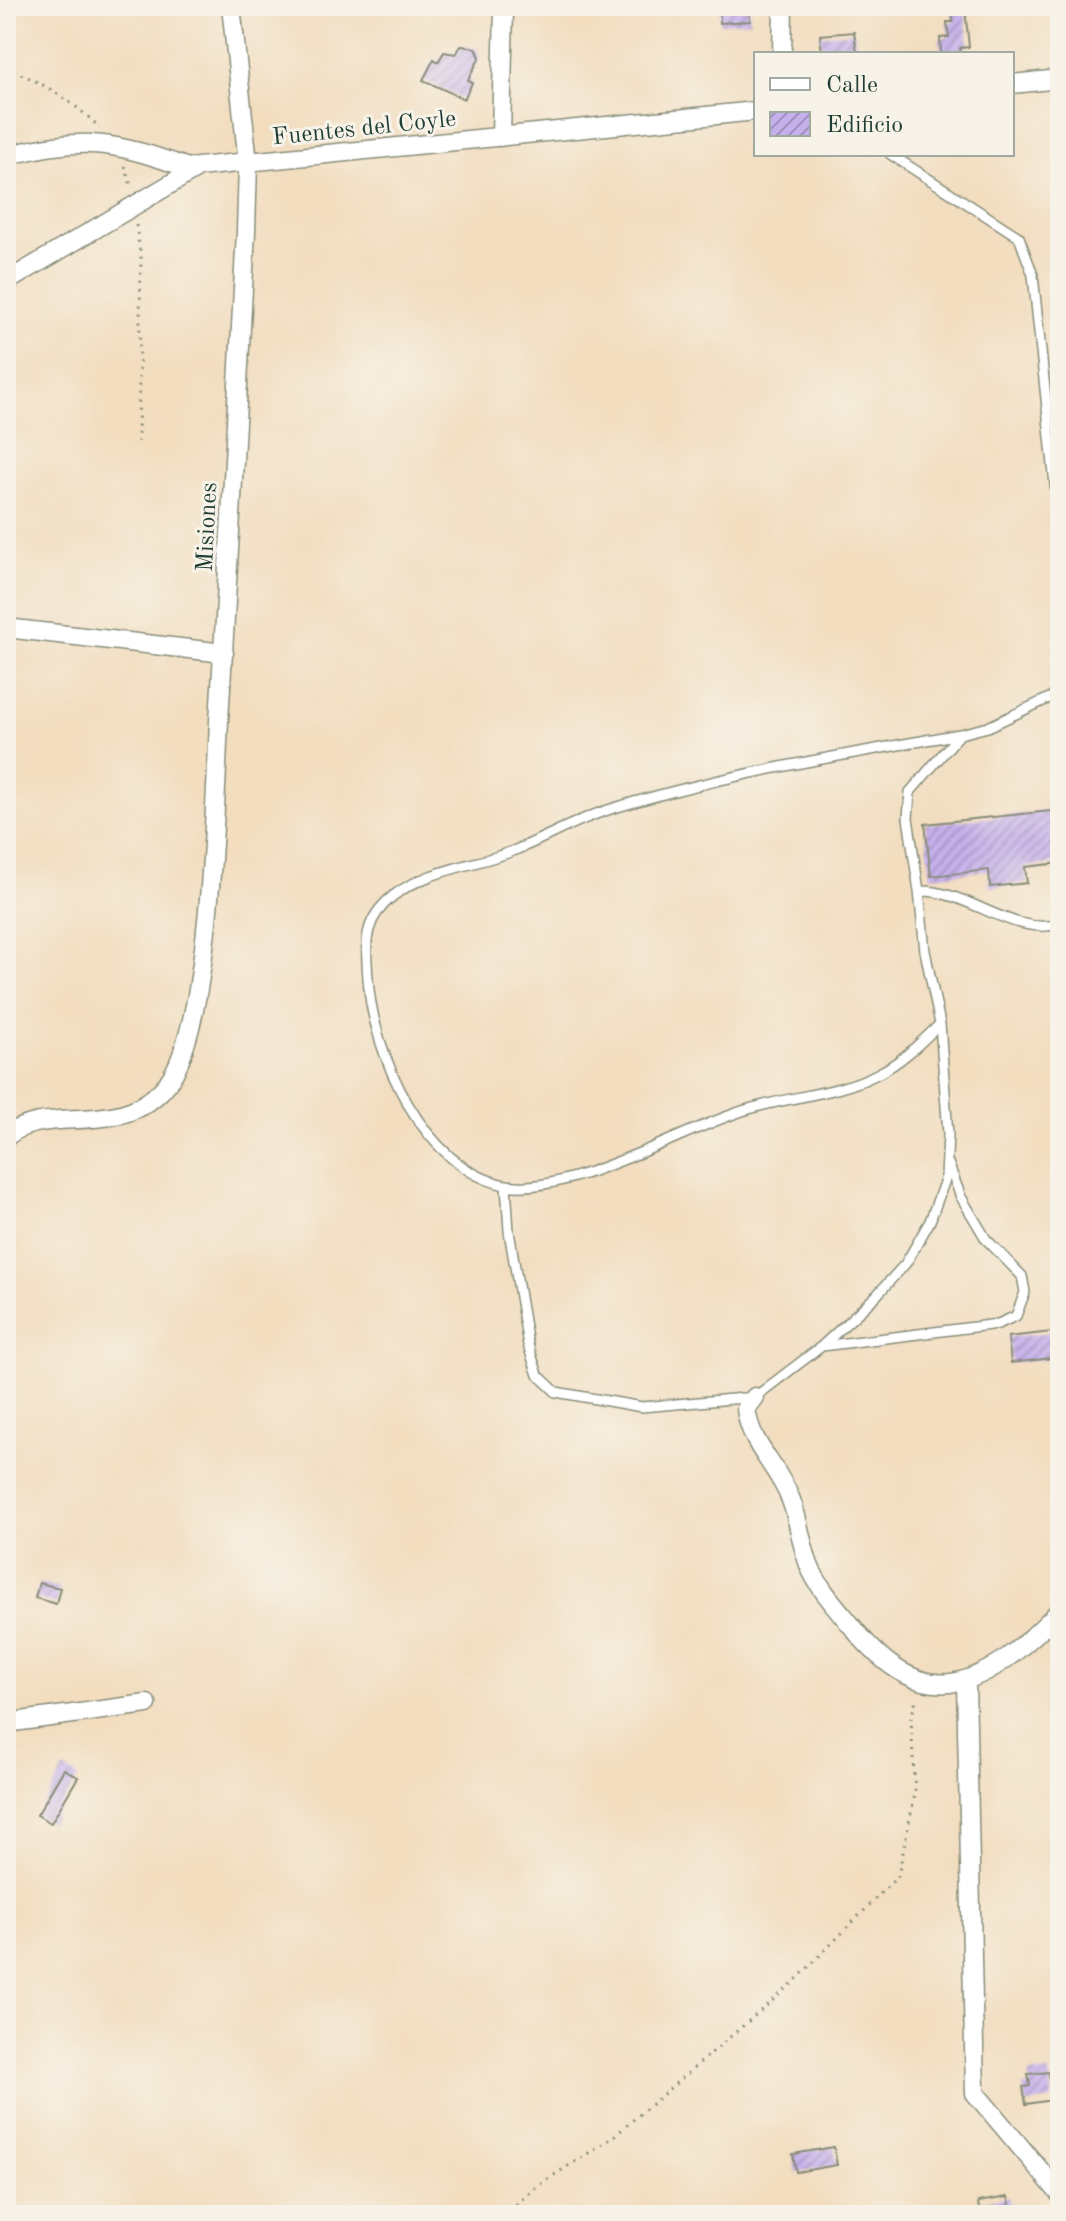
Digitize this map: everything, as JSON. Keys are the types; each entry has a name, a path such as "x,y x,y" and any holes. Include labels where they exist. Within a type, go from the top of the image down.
{"street":[{"name":"Misiones","path":"6,1137 25,1126 111,1118 137,1109 168,1082 187,1049 209,894 248,163 231,6"},
{"path":"501,137 504,6"},
{"path":"782,52 783,6"},
{"path":"1014,84 1060,79"},
{"name":"Fuentes del Coyle","path":"6,282 199,167 754,111"},
{"path":"6,156 72,141 108,144 188,168 199,167"},
{"path":"6,628 224,653"},
{"path":"755,1397 746,1409 749,1433 780,1473 810,1568 868,1647 889,1665 941,1687 966,1682 1035,1636 1060,1610"},
{"path":"966,1682 975,2093 1060,2194"},
{"path":"6,1723 147,1704"}],"lane":[{"path":"893,156 1019,237 1033,275 1060,532"},
{"path":"940,1024 902,1059 877,1075 747,1109 572,1178 540,1187 506,1185 459,1166 412,1109 384,1060 370,1014 367,927 381,908 413,883 513,851 614,808 786,767 988,727 1060,693"},
{"path":"506,1185 509,1231 528,1345 538,1375 556,1392 642,1407 755,1397 822,1346 876,1296 906,1263 930,1221 946,1177 940,1024 925,951 908,818 910,792 960,734"},
{"path":"919,891 938,890 1025,924 1047,927 1060,924"},
{"path":"822,1346 998,1324 1016,1316 1025,1292 1022,1276 986,1239 961,1197 947,1160"}],"path":[{"path":"504,2215 537,2186 612,2138 793,1983 898,1876 915,1794 911,1718 921,1681"}],"building":[{"path":"720,6 749,6 750,21 720,23"},
{"path":"965,7 969,47 960,48 961,52 941,52 940,38 949,37 947,22 953,22 952,9"},
{"path":"854,32 857,52 822,52 820,35"},
{"path":"461,46 476,48 480,57 468,80 472,83 464,99 423,80 434,59 438,62 444,52 456,54"},
{"path":"1060,810 1060,863 1025,867 1027,883 990,887 989,870 931,876 925,824"},
{"path":"1060,1331 1060,1357 1011,1363 1008,1337"},
{"path":"39,1583 60,1588 56,1604 35,1598"},
{"path":"64,1769 78,1777 51,1823 37,1815"},
{"path":"1049,2072 1052,2100 1026,2104 1023,2087 1030,2086 1028,2074"},
{"path":"834,2147 837,2165 796,2172 793,2154"},
{"path":"1008,2197 1011,2210 980,2215 978,2202"}]}
